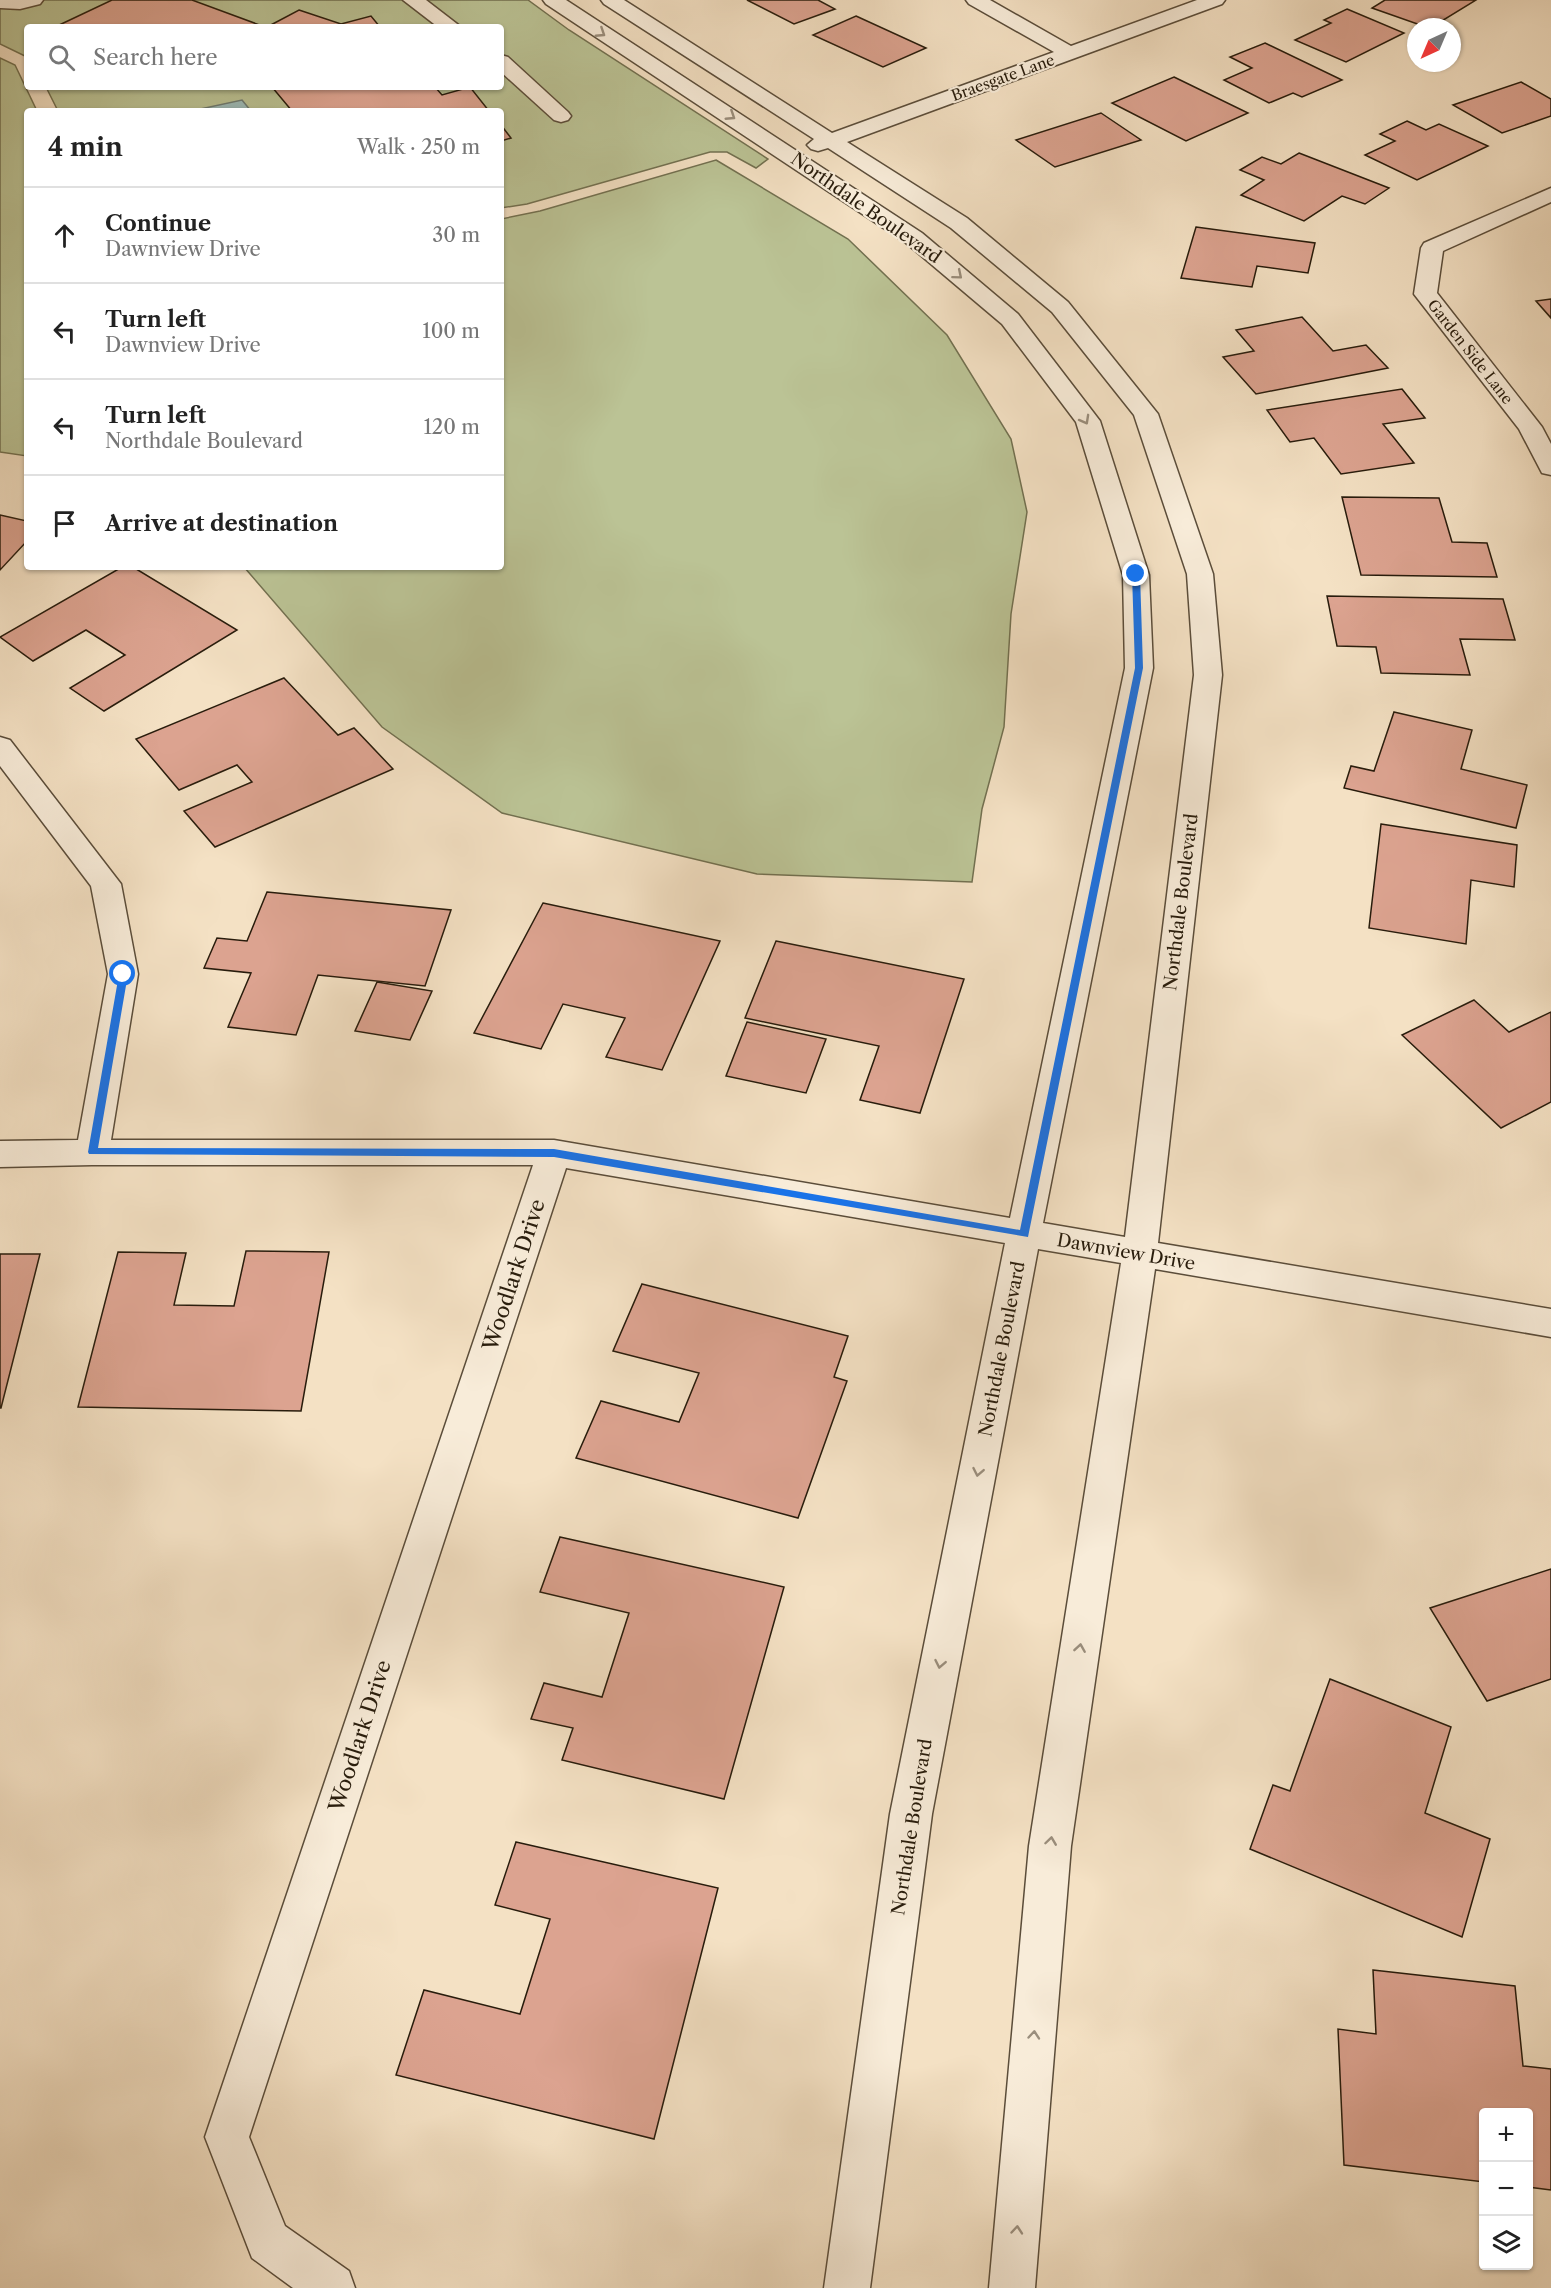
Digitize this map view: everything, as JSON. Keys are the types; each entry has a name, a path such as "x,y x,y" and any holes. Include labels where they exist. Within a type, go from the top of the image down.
{"street":[{"path":"0,2 20,3 33,0"},
{"path":"413,0 447,24"},
{"name":"Northdale Boulevard","path":"553,0 586,24 791,155 914,238 1010,319 1088,421 1136,574 1139,668 1024,1234 911,1814 847,2288"},
{"name":"Northdale Boulevard","path":"611,0 959,223 1060,307 1146,414 1200,574 1208,675 1140,1254 1050,1846 1012,2288"},
{"path":"976,0 1070,53"},
{"name":"Braesgate Lane","path":"791,155 1215,0"},
{"path":"504,64 561,116"},
{"name":"Garden Side Lane","path":"1551,194 1432,248 1425,294 1530,427 1551,468"},
{"path":"0,746 106,884 123,974 92,1152"},
{"name":"Dawnview Drive","path":"0,1154 92,1152 554,1153 1551,1323"},
{"name":"Woodlark Drive","path":"332,2288 268,2242 227,2137 554,1153"}],"green space":[{"path":"0,0 528,0 569,30 768,159 756,168 727,152 710,152 527,204 504,208 504,108 56,108 48,90 504,90 504,24 24,24 24,56 0,44"},
{"path":"0,58 15,65 24,84 24,90 27,90 36,108 24,108 24,456 0,452"},
{"path":"716,160 848,239 947,335 1011,439 1027,512 1011,614 1004,727 982,809 972,882 757,874 502,813 382,727 247,570 504,570 504,218 540,211"}],"water":[{"path":"242,100 249,108 205,108"}],"building":[{"path":"112,0 192,0 257,24 61,24"},
{"path":"747,0 818,0 835,9 794,24"},
{"path":"1385,0 1476,0 1447,18 1407,18 1407,20 1372,8"},
{"path":"1347,9 1404,33 1346,62 1295,40 1331,23 1324,20"},
{"path":"299,10 341,24 273,24"},
{"path":"371,16 378,24 341,24"},
{"path":"856,16 926,48 883,67 813,35"},
{"path":"1265,43 1342,80 1302,97 1293,93 1269,103 1224,80 1252,68 1230,57"},
{"path":"1174,77 1248,113 1186,141 1112,103"},
{"path":"1521,82 1551,99 1551,116 1502,133 1453,105"},
{"path":"274,90 438,90 442,95 460,90 472,90 487,108 290,108"},
{"path":"1101,113 1141,140 1055,167 1016,140"},
{"path":"1407,121 1426,130 1439,124 1488,146 1417,180 1365,155 1395,141 1380,134"},
{"path":"504,129 511,138 504,140"},
{"path":"1299,153 1389,188 1365,204 1342,196 1304,221 1241,195 1264,180 1240,170 1262,157 1281,164"},
{"path":"1196,227 1315,243 1308,273 1257,266 1252,287 1181,278"},
{"path":"1551,299 1551,318 1536,301"},
{"path":"1302,317 1333,351 1366,345 1388,368 1256,394 1223,357 1254,351 1236,330"},
{"path":"1402,389 1425,418 1383,424 1414,463 1341,474 1314,438 1290,442 1267,410"},
{"path":"1342,497 1439,498 1452,542 1487,543 1497,577 1361,575"},
{"path":"0,515 24,520 24,544 0,570"},
{"path":"117,570 138,570 237,630 104,711 70,688 125,655 86,630 33,661 0,637"},
{"path":"1327,596 1503,599 1515,640 1460,639 1470,675 1381,673 1376,647 1337,646"},
{"path":"284,678 338,735 354,728 393,769 215,847 184,811 252,782 237,765 179,790 136,739"},
{"path":"1394,712 1472,730 1461,769 1527,785 1516,828 1344,788 1351,766 1374,771"},
{"path":"1381,824 1517,845 1514,887 1471,880 1466,944 1369,928"},
{"path":"267,892 451,910 425,986 318,975 296,1035 228,1027 251,973 204,968 217,938 247,941"},
{"path":"543,903 720,941 662,1070 606,1057 625,1018 563,1004 541,1049 474,1033"},
{"path":"776,941 964,979 920,1113 860,1100 879,1046 745,1018"},
{"path":"377,982 432,991 410,1040 355,1031"},
{"path":"1474,1000 1509,1032 1551,1012 1551,1102 1501,1128 1402,1035"},
{"path":"747,1022 826,1039 806,1093 726,1076"},
{"path":"246,1251 329,1252 301,1411 78,1407 118,1252 186,1253 174,1305 234,1306"},
{"path":"0,1254 40,1254 1,1408 0,1408"},
{"path":"642,1284 848,1336 834,1377 847,1381 798,1518 576,1458 601,1401 679,1422 699,1373 613,1351"},
{"path":"560,1537 784,1587 724,1799 562,1760 573,1728 531,1719 544,1683 602,1697 629,1613 540,1592"},
{"path":"1551,1569 1551,1679 1487,1701 1430,1608"},
{"path":"1330,1679 1451,1727 1425,1813 1490,1839 1462,1937 1250,1849 1273,1785 1290,1791"},
{"path":"516,1842 718,1888 654,2139 396,2075 424,1990 520,2014 550,1919 495,1905"},
{"path":"1373,1970 1515,1986 1523,2066 1551,2069 1551,2190 1533,2188 1533,2108 1479,2108 1479,2181 1344,2165 1338,2029 1376,2034"}],"route":[{"path":"123,974 92,1152 554,1153 1024,1234 1139,668 1136,574"}]}
